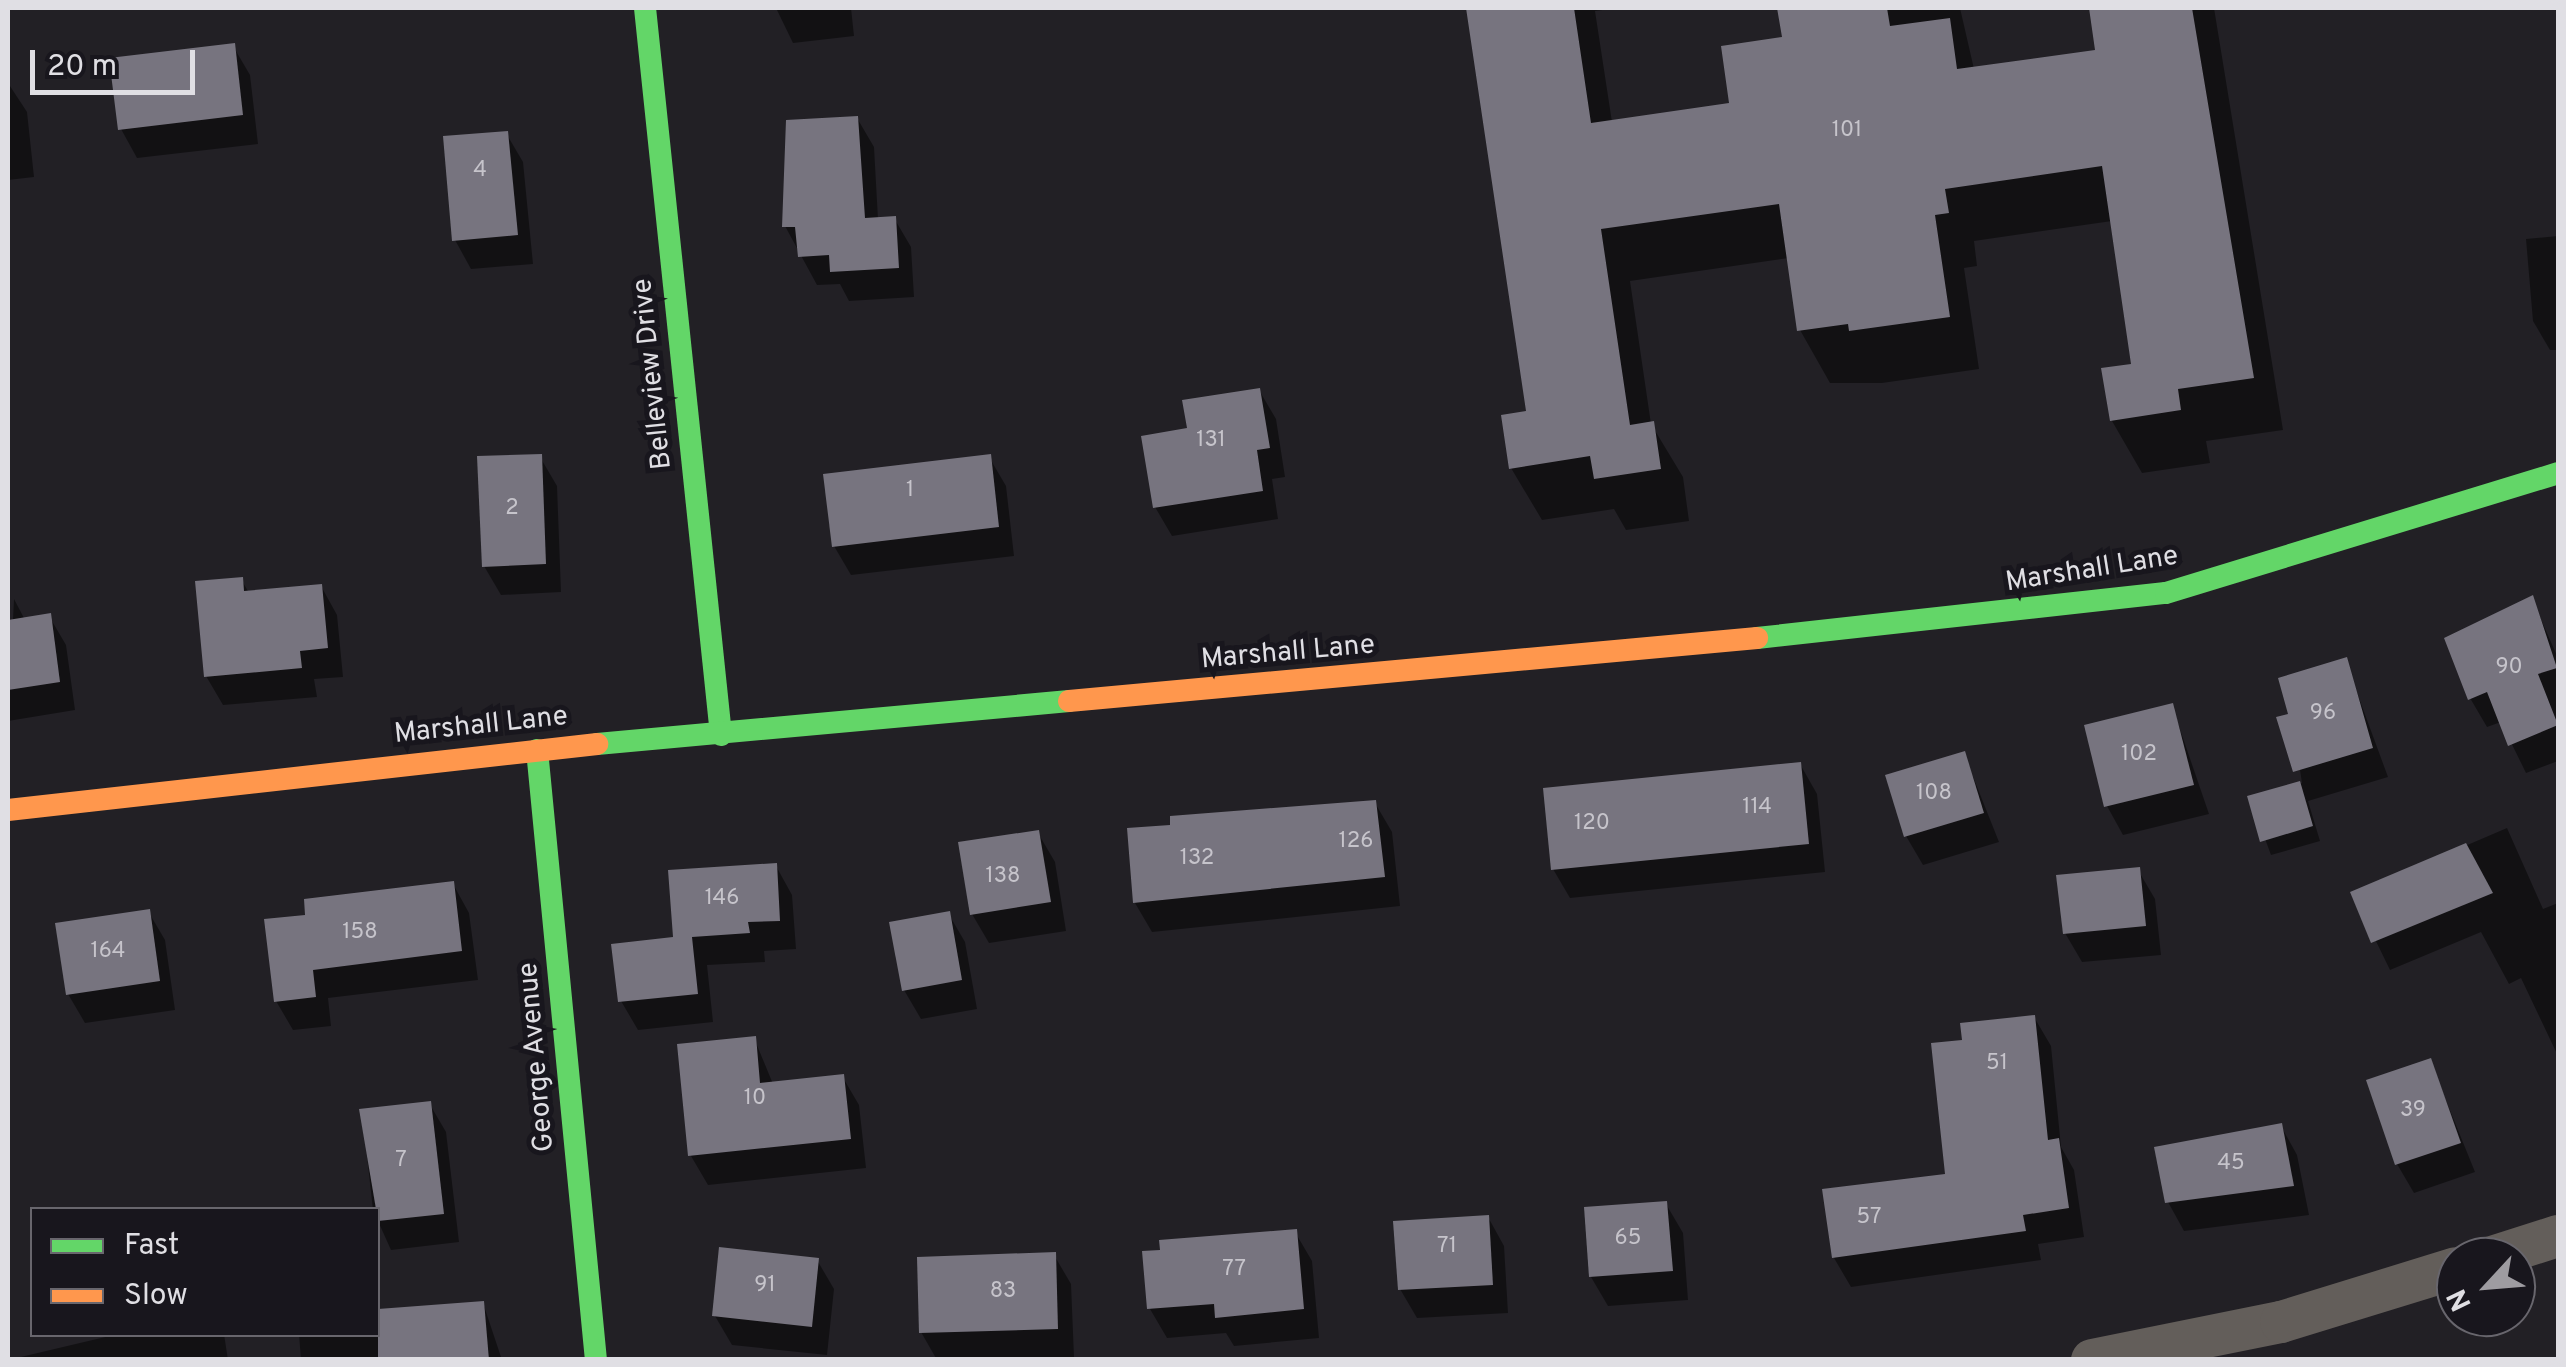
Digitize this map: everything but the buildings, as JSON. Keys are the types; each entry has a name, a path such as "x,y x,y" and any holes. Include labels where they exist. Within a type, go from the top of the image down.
{"street":[{"name":"Belleview Drive","path":"646,8 721,735"},
{"name":"Marshall Lane","path":"8,810 537,750 2166,593 2558,473"},
{"name":"George Avenue","path":"537,750 596,1360"},
{"path":"2092,1360 2280,1322 2436,1274"}],"traffic: fast":[{"path":"645,8 721,735"},
{"path":"1757,638 2166,593 2558,473"},
{"path":"597,744 1069,701"},
{"path":"537,750 596,1360"}],"traffic: slow":[{"path":"1069,701 1757,638"},
{"path":"8,810 597,744"}]}
